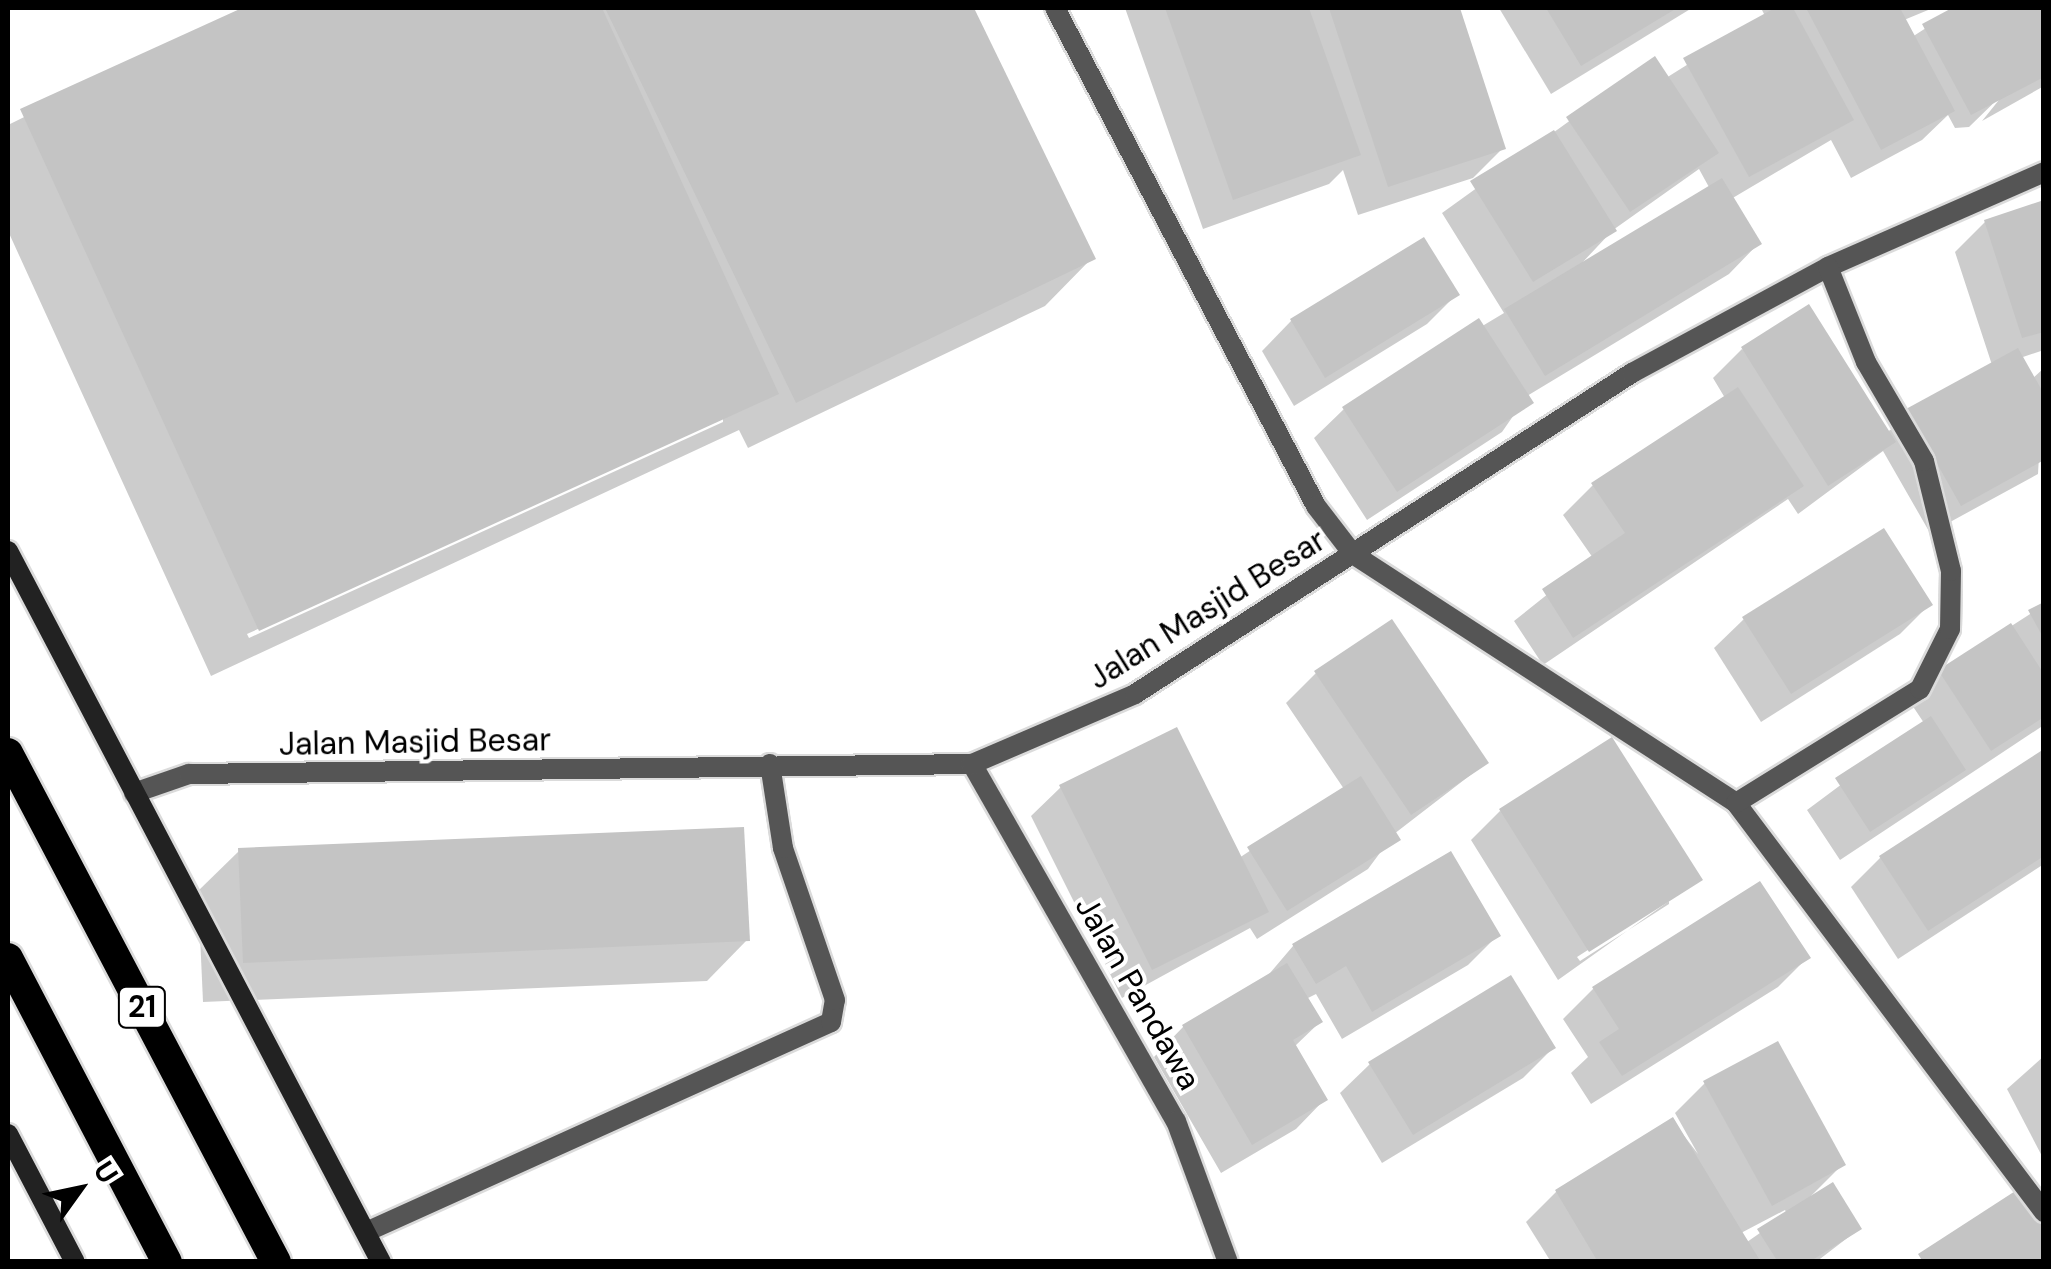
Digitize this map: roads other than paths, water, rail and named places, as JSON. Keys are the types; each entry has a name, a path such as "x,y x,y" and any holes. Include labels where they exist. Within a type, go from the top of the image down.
{"highway":[{"name":"21","path":"8,753 276,1262"},
{"path":"8,958 167,1262"}],"street":[{"path":"1055,8 1316,506 1353,554 1736,803 2044,1212"},
{"name":"Jalan Masjid Besar","path":"134,793 189,774 972,764 1136,694 1632,373 1828,267 2044,172"},
{"path":"1736,803 1920,690 1950,629 1951,572 1924,461 1866,362 1828,267"},
{"path":"8,551 381,1262"},
{"path":"366,1232 831,1022 836,1000 782,848 770,764"},
{"name":"Jalan Pandawa","path":"972,764 1176,1121 1228,1262"},
{"path":"8,1134 75,1262"}]}
